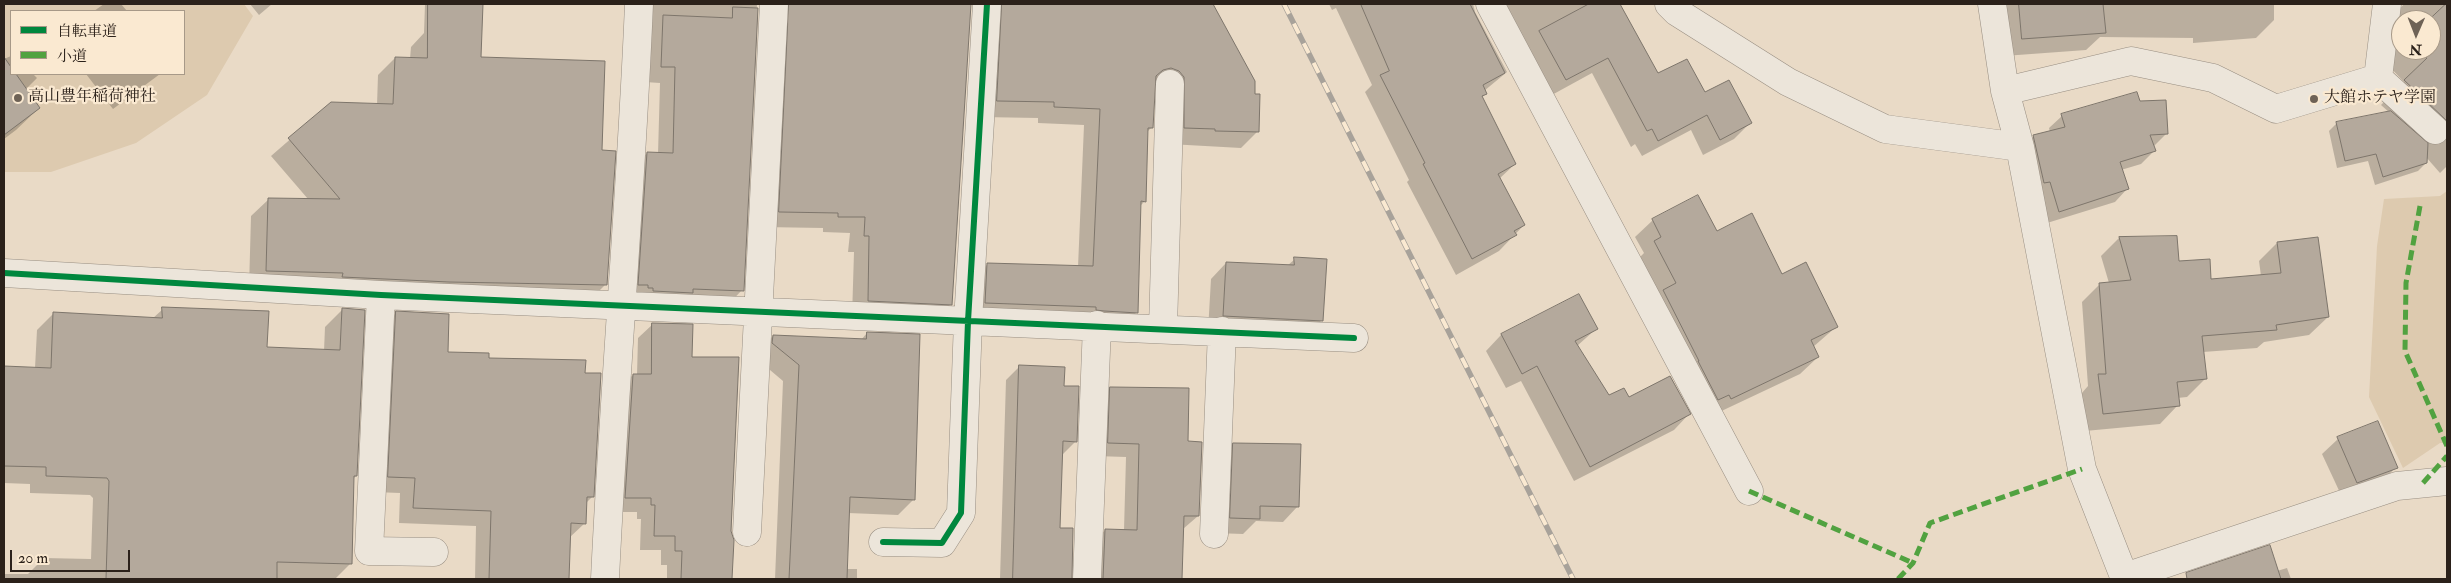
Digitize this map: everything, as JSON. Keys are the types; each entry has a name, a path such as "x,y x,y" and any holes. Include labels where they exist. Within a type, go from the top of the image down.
{"street":[{"path":"605,579 634,117 639,4"},
{"path":"747,532 774,4"},
{"path":"883,542 942,542 960,513 968,321 987,4"},
{"path":"1490,4 1749,492"},
{"path":"1669,4 1677,12 1788,82 1885,129 2020,147"},
{"path":"1992,4 2005,92 2020,147 2082,469 2125,578 2397,486 2447,481"},
{"path":"2378,78 2387,4"},
{"path":"2005,92 2131,61 2213,78 2276,109 2378,78"},
{"path":"2378,78 2435,130"},
{"path":"1163,328 1170,84"},
{"path":"4,273 381,295 1097,325 1354,338"},
{"path":"381,295 369,550 434,552"},
{"path":"1087,579 1097,325"},
{"path":"1214,534 1222,331"}],"shaded area":[{"path":"4,4 244,4 253,16 207,95 136,143 51,172 4,172"},
{"path":"2447,191 2447,443 2440,443 2403,468 2369,397 2377,246 2384,199 2440,196"}],"building":[{"path":"428,4 483,4 481,57 605,61 602,150 616,151 607,285 449,282 342,277 343,273 266,271 268,198 340,199 288,138 331,102 393,104 395,57 427,58"},
{"path":"789,4 971,4 952,305 868,301 869,236 864,236 865,217 838,217 838,213 779,212"},
{"path":"1002,4 1213,4 1255,81 1255,94 1260,94 1259,132 1215,131 1215,129 1184,128 1184,77 1179,71 1171,68 1163,70 1156,76 1153,128 1148,128 1146,202 1141,201 1138,313 1096,310 1096,307 985,303 987,263 1093,266 1100,109 1054,107 1054,102 997,101"},
{"path":"1361,4 1470,4 1505,73 1483,85 1487,94 1482,96 1516,164 1498,174 1525,225 1514,231 1517,235 1472,259 1380,75 1389,71"},
{"path":"1589,4 1620,4 1658,73 1687,59 1705,92 1729,80 1752,123 1720,140 1707,115 1658,141 1652,129 1647,131 1608,58 1566,80 1539,31"},
{"path":"2019,4 2103,4 2106,33 2022,39"},
{"path":"2447,4 2447,121 2404,80 2425,60 2441,60 2440,10"},
{"path":"733,7 758,8 744,291 693,289 693,293 653,291 653,288 648,288 648,285 638,285 647,152 673,153 675,67 661,67 663,15 732,18"},
{"name":"高山豊年稲荷神社","path":"4,57 10,66 10,75 17,75 40,108 4,135"},
{"path":"2137,92 2140,101 2166,100 2168,134 2150,135 2156,151 2120,162 2129,189 2059,212 2050,182 2044,183 2033,135 2065,127 2061,114"},
{"path":"2391,111 2428,143 2427,163 2383,177 2376,154 2345,161 2336,122"},
{"path":"1698,195 1717,231 1752,213 1782,274 1806,262 1838,327 1811,340 1819,357 1731,399 1729,395 1718,400 1663,290 1676,283 1654,241 1661,237 1652,219"},
{"path":"2177,236 2179,261 2210,259 2211,279 2281,273 2277,242 2318,237 2329,317 2276,325 2277,330 2202,336 2207,379 2177,382 2180,406 2103,414 2098,374 2106,374 2099,283 2131,280 2119,237"},
{"path":"1294,257 1327,259 1323,321 1223,316 1226,262 1294,265"},
{"path":"1579,294 1598,329 1575,341 1609,395 1624,388 1629,397 1670,376 1691,414 1590,467 1537,366 1522,374 1501,334"},
{"path":"162,307 269,311 267,347 340,350 342,308 365,310 357,476 354,476 352,564 277,562 277,579 106,579 109,481 107,478 46,476 46,467 4,466 4,366 51,368 53,312 162,318"},
{"path":"396,311 449,314 448,352 489,353 489,358 586,360 585,373 601,373 594,497 587,497 586,524 571,523 569,579 489,579 491,511 413,508 415,478 388,477"},
{"path":"652,323 693,324 692,357 739,357 731,531 734,540 732,579 681,579 682,551 675,551 675,536 654,536 655,505 651,505 651,498 625,498 633,374 651,374"},
{"path":"867,332 920,334 915,500 850,497 847,579 789,579 799,365 772,343 773,335 866,339"},
{"path":"1019,365 1065,367 1064,386 1079,386 1077,442 1063,441 1060,528 1073,528 1072,579 1013,579"},
{"path":"1110,387 1189,388 1188,441 1202,442 1199,516 1184,516 1182,579 1103,579 1105,529 1137,530 1139,444 1108,443"},
{"path":"2378,421 2398,468 2357,483 2337,437"},
{"path":"1233,443 1301,444 1299,507 1260,506 1260,519 1230,518"},
{"path":"2270,545 2281,579 2187,579 2186,573"}],"railway":[{"path":"1284,4 1573,579"}],"marked path":[{"path":"2420,206 2406,283 2405,351 2447,446"},
{"path":"2423,483 2447,456"},
{"path":"1898,579 1913,563 1930,523 2082,469"},
{"path":"1749,491 1913,563"}],"cycle path":[{"path":"883,542 942,543 961,513 968,321 987,4"},
{"path":"4,273 381,295 1354,338"}],"place":[{"name":"高山豊年稲荷神社","path":"18,98"},
{"name":"大館ホテヤ学園","path":"2314,99"}]}
